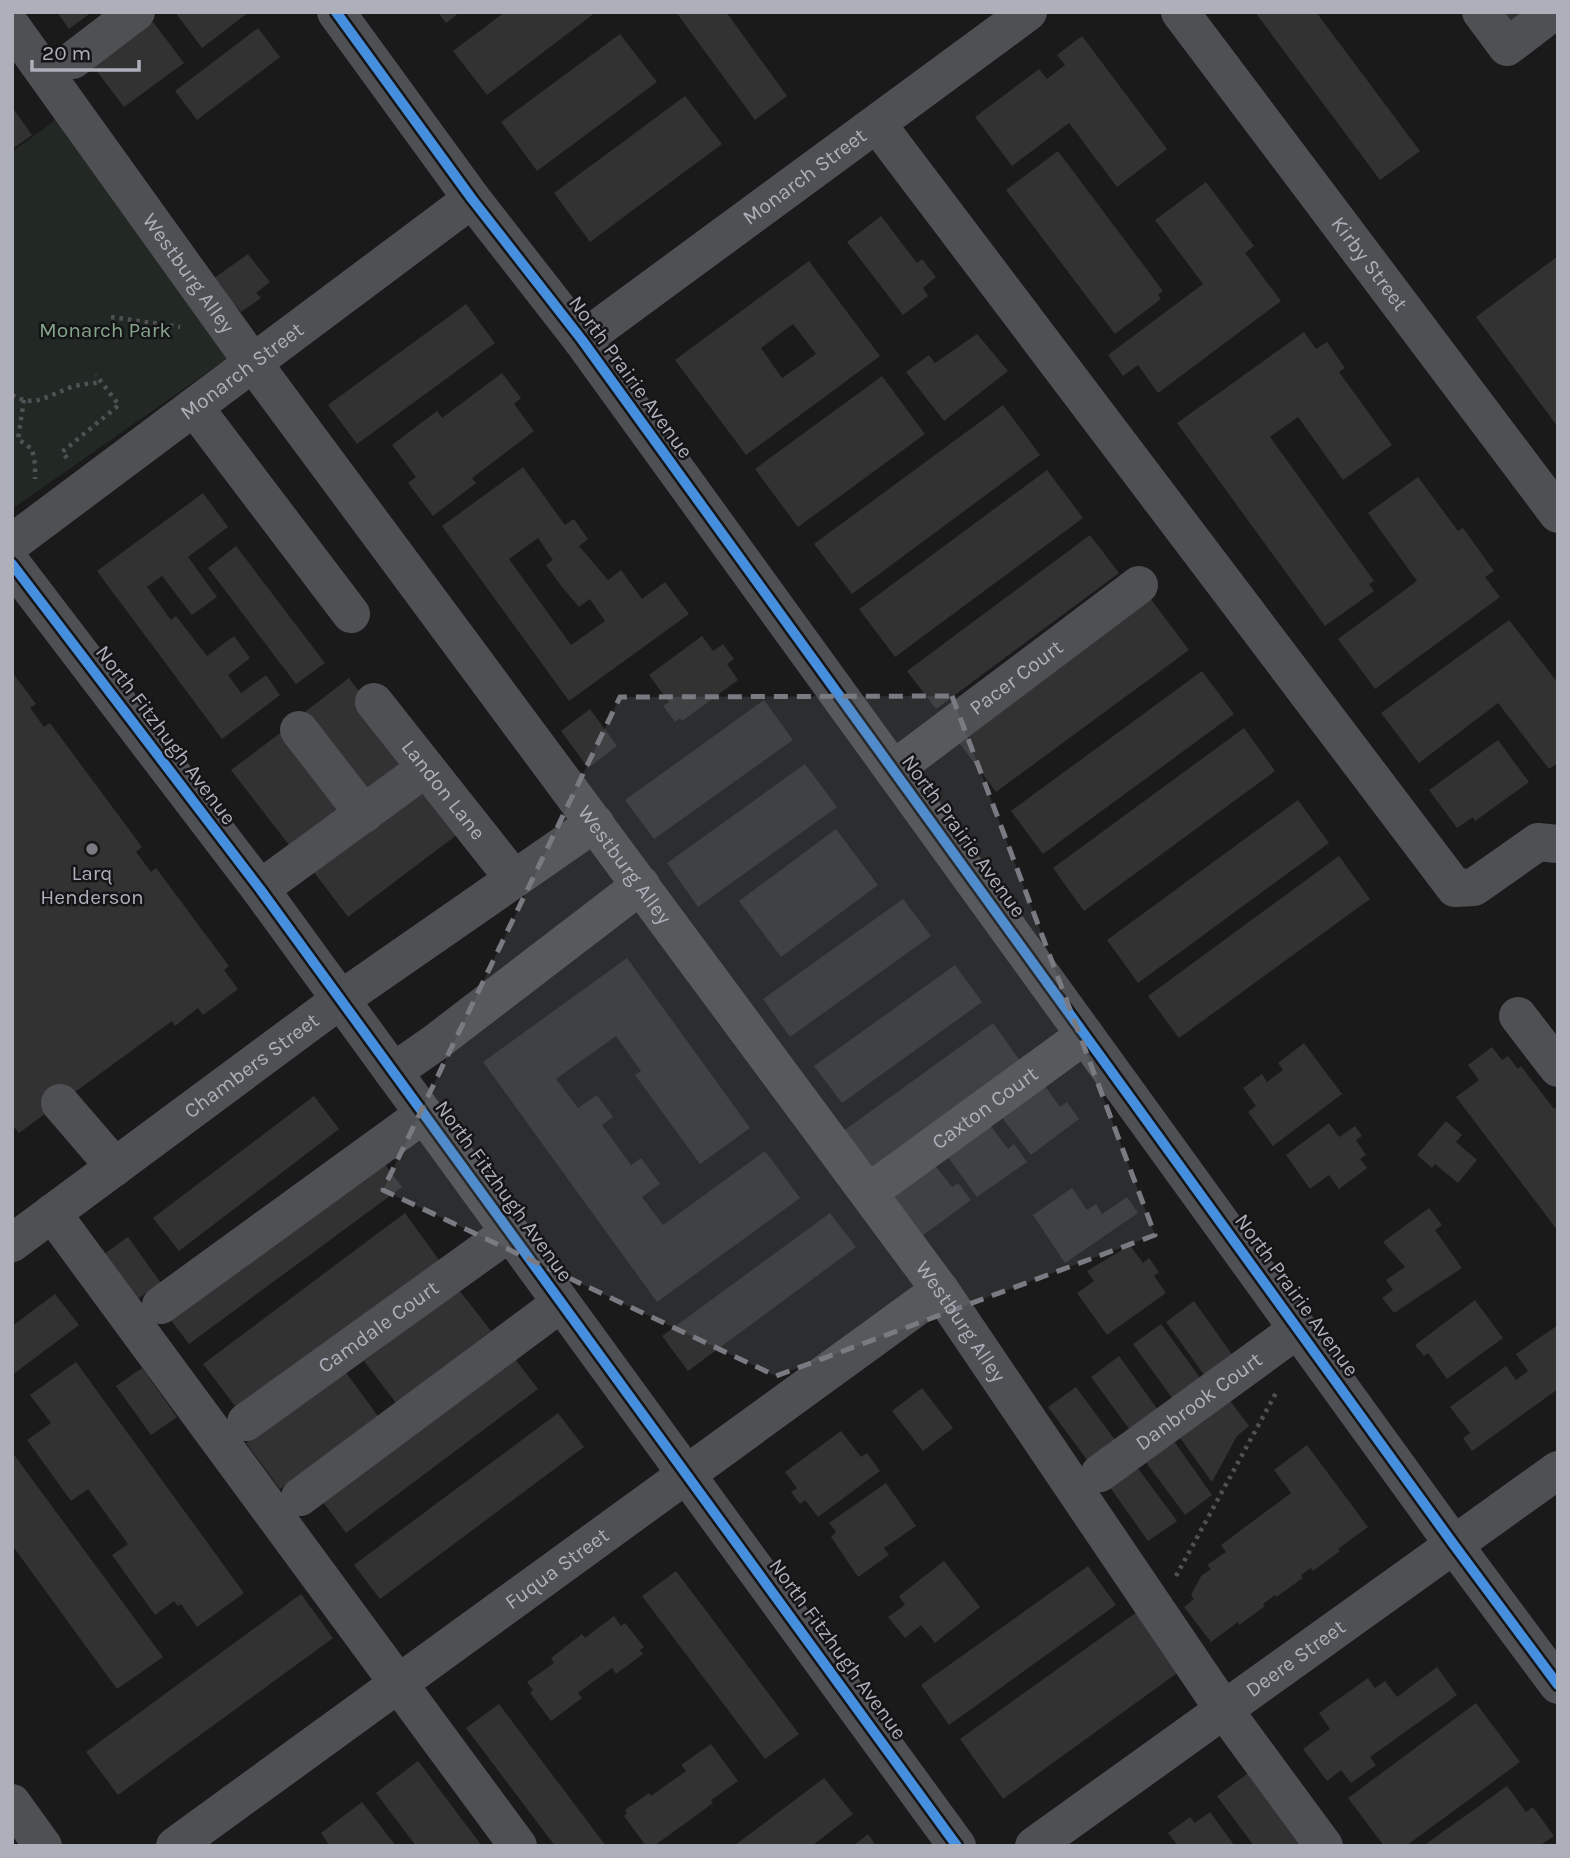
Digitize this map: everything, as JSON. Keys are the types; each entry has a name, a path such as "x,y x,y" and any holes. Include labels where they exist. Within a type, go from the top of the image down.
{"street":[{"path":"73,60 136,12"},
{"name":"North Prairie Avenue","path":"336,12 472,200 582,340 1558,1685"},
{"name":"Monarch Street","path":"582,340 1028,12"},
{"name":"Kirby Street","path":"1180,12 1558,514"},
{"path":"1481,12 1507,47 1553,12"},
{"name":"Westburg Alley","path":"12,27 253,363 940,1290 1224,1710 1324,1846"},
{"path":"877,124 1455,888 1474,887 1538,842 1558,844"},
{"name":"Monarch Street","path":"12,543 472,200"},
{"path":"194,407 351,614"},
{"name":"North Fitzhugh Avenue","path":"12,564 341,999 957,1846"},
{"name":"Pacer Court","path":"893,770 1139,585"},
{"name":"Landon Lane","path":"374,702 514,879"},
{"path":"299,730 363,814"},
{"path":"260,890 426,768"},
{"name":"Chambers Street","path":"12,1243 341,999 595,823"},
{"path":"393,1072 641,885"},
{"path":"1518,1016 1558,1068"},
{"name":"Caxton Court","path":"883,1182 1085,1035"},
{"path":"60,1103 115,1167"},
{"path":"161,1305 424,1114"},
{"path":"52,1213 518,1846"},
{"name":"Camdale Court","path":"246,1422 510,1232"},
{"name":"Fuqua Street","path":"175,1846 940,1290"},
{"path":"300,1497 561,1303"},
{"name":"Danbrook Court","path":"1100,1473 1298,1329"},
{"name":"Deere Street","path":"1034,1846 1558,1470"},
{"path":"12,1803 43,1846"}],"path":[{"path":"111,317 182,327"},
{"path":"70,461 62,452 119,405 96,375"},
{"path":"12,395 24,400 40,401 74,386 100,382"},
{"path":"18,439 24,400"},
{"path":"12,442 18,439"},
{"path":"18,439 32,449 35,477"},
{"path":"1174,1580 1280,1385"}],"highlighted area":[{"path":"952,696 1155,1235 776,1376 383,1190 620,697"}],"green space":[{"name":"Monarch Park","path":"62,115 232,355 12,509 12,152"}],"building":[{"path":"57,12 92,12 69,29"},
{"path":"175,12 249,12 202,48"},
{"path":"438,12 460,12 446,23"},
{"path":"505,12 596,12 487,95 453,51"},
{"path":"676,12 726,12 787,96 755,120"},
{"path":"1255,12 1316,12 1420,151 1380,180"},
{"path":"1496,12 1523,12 1505,25"},
{"path":"153,22 184,63 124,107 93,66"},
{"path":"258,28 280,57 197,120 175,91"},
{"path":"620,34 657,82 537,171 501,122"},
{"path":"1082,36 1167,149 1117,187 1069,123 1012,166 975,117 1039,69 1047,79 1065,65 1057,55"},
{"path":"685,96 722,144 590,242 554,193"},
{"path":"12,107 32,135 12,149"},
{"path":"1058,151 1163,291 1158,295 1161,299 1115,334 1006,190"},
{"path":"1206,182 1254,246 1245,253 1281,301 1158,393 1138,365 1123,376 1108,355 1203,284 1155,220"},
{"path":"881,216 917,263 922,259 936,277 923,288 928,296 903,315 847,242"},
{"path":"248,254 270,282 256,293 261,298 241,312 236,306 232,310 210,281"},
{"path":"1558,256 1558,427 1476,317"},
{"path":"809,261 880,356 746,455 675,360","holes":["793,324 816,354 782,378 761,348"]},
{"path":"466,304 495,343 357,444 328,405"},
{"path":"1304,332 1316,349 1327,342 1345,368 1339,372 1392,445 1343,480 1298,417 1270,437 1374,581 1369,584 1374,591 1325,626 1177,423"},
{"path":"977,334 1008,371 944,421 906,372 929,355 935,363"},
{"path":"502,373 521,398 514,404 534,431 472,478 476,483 433,516 408,483 416,477 392,445 437,411 442,418"},
{"path":"882,376 925,434 798,527 755,469"},
{"path":"1003,405 1040,455 852,594 814,544"},
{"path":"523,467 565,525 574,519 588,539 579,546 608,580 621,570 642,599 665,582 689,614 569,701 442,526","holes":["538,538 553,560 546,565 579,607 590,599 605,621 571,645 509,559"]},
{"path":"1047,470 1083,518 895,657 859,609"},
{"path":"1418,477 1458,531 1463,528 1494,571 1485,577 1500,597 1375,689 1338,639 1417,581 1368,513"},
{"path":"203,493 228,527 188,557 217,597 192,615 162,576 147,587 171,620 176,616 207,656 234,636 250,658 228,675 241,693 266,675 280,695 222,739 97,571"},
{"path":"1090,535 1119,573 936,709 907,671"},
{"path":"236,546 325,663 296,684 208,568"},
{"path":"1150,598 1189,650 996,792 957,740"},
{"path":"1509,620 1558,683 1558,763 1549,769 1498,703 1419,763 1381,713"},
{"path":"702,636 713,651 723,644 734,659 727,664 738,680 682,721 680,718 675,722 663,706 669,702 649,675"},
{"path":"1202,671 1234,714 1043,854 1011,811"},
{"path":"12,672 36,704 30,708 44,727 50,723 142,847 136,852 151,872 156,868 229,966 224,970 238,989 203,1015 198,1008 175,1026 172,1021 19,1133 12,1125"},
{"path":"349,678 413,763 365,799 301,715"},
{"path":"764,700 793,740 654,839 625,800"},
{"path":"590,709 617,746 588,768 561,731"},
{"path":"1244,728 1275,771 1084,911 1053,868"},
{"path":"284,730 349,815 296,854 231,770"},
{"path":"1498,740 1529,782 1475,821 1473,817 1457,828 1429,790"},
{"path":"805,764 837,807 698,907 667,863"},
{"path":"420,784 458,834 348,917 310,867"},
{"path":"1298,800 1329,843 1138,983 1107,940"},
{"path":"836,829 878,885 781,957 739,901"},
{"path":"1339,856 1370,899 1179,1038 1148,996"},
{"path":"903,899 931,936 790,1037 763,999"},
{"path":"627,958 750,1128 700,1164 635,1075 641,1071 616,1036 556,1079 578,1108 597,1095 613,1117 602,1125 631,1165 641,1158 660,1184 642,1197 663,1225 765,1151 800,1198 657,1302 483,1062"},
{"path":"955,965 982,1002 842,1103 814,1066"},
{"path":"993,1023 1021,1062 870,1170 842,1132"},
{"path":"1304,1043 1342,1094 1273,1146 1248,1112 1256,1106 1243,1088 1262,1074 1267,1082 1283,1070 1278,1063"},
{"path":"1492,1047 1502,1060 1508,1056 1518,1069 1521,1066 1554,1109 1558,1106 1558,1231 1456,1097 1479,1080 1468,1065"},
{"path":"1043,1083 1060,1107 1067,1102 1079,1119 1031,1155 1000,1115"},
{"path":"314,1096 339,1129 179,1251 153,1218"},
{"path":"1446,1121 1462,1135 1456,1142 1477,1160 1458,1183 1435,1164 1432,1168 1417,1155"},
{"path":"1329,1123 1339,1137 1355,1126 1362,1136 1356,1140 1366,1155 1360,1159 1367,1168 1339,1189 1329,1175 1310,1189 1286,1155"},
{"path":"990,1125 1008,1149 1014,1144 1027,1162 977,1197 947,1156"},
{"path":"375,1151 402,1187 189,1344 162,1308"},
{"path":"934,1164 952,1187 958,1183 971,1200 922,1236 891,1195"},
{"path":"1072,1188 1087,1210 1096,1204 1102,1214 1127,1197 1138,1213 1065,1263 1033,1215"},
{"path":"1429,1208 1442,1225 1435,1230 1462,1268 1394,1313 1382,1298 1393,1290 1386,1280 1405,1267 1383,1242"},
{"path":"405,1213 439,1260 238,1410 203,1364"},
{"path":"830,1213 856,1247 688,1371 662,1336"},
{"path":"128,1237 161,1283 136,1300 103,1255"},
{"path":"1130,1245 1143,1263 1149,1258 1159,1272 1154,1276 1166,1293 1107,1335 1077,1293 1094,1281 1087,1271"},
{"path":"459,1290 491,1331 396,1403 364,1361"},
{"path":"55,1294 79,1325 12,1375 12,1326"},
{"path":"1475,1300 1503,1338 1447,1379 1428,1353 1424,1356 1415,1345"},
{"path":"1194,1301 1236,1360 1208,1380 1166,1322"},
{"path":"1161,1324 1203,1382 1175,1402 1133,1344"},
{"path":"1558,1325 1558,1389 1472,1451 1463,1438 1470,1433 1450,1407 1506,1366 1516,1380 1528,1371 1516,1354"},
{"path":"509,1351 538,1389 346,1533 317,1494"},
{"path":"1119,1356 1161,1414 1133,1434 1091,1377"},
{"path":"76,1362 244,1593 197,1627 181,1604 178,1606 174,1601 155,1615 112,1555 128,1544 88,1489 71,1501 27,1440 51,1423 30,1395"},
{"path":"142,1368 177,1417 151,1435 116,1386"},
{"path":"344,1370 378,1416 280,1489 246,1443"},
{"path":"1076,1387 1118,1444 1090,1464 1048,1407"},
{"path":"922,1388 953,1428 923,1451 892,1411"},
{"path":"1228,1398 1249,1426 1237,1436 1212,1482 1178,1435"},
{"path":"558,1413 584,1447 380,1599 354,1565"},
{"path":"841,1431 861,1457 867,1453 880,1471 818,1517 805,1500 800,1504 791,1492 797,1488 785,1472"},
{"path":"1171,1437 1212,1495 1185,1515 1142,1457"},
{"path":"1307,1445 1368,1527 1313,1571 1311,1568 1301,1575 1303,1578 1211,1642 1184,1607 1194,1599 1191,1595 1201,1576 1211,1569 1207,1565 1226,1552 1221,1545 1291,1493 1274,1470"},
{"path":"12,1452 163,1657 117,1689 12,1545"},
{"path":"1134,1463 1177,1521 1148,1541 1107,1483"},
{"path":"886,1483 916,1526 884,1548 889,1555 858,1577 831,1537 836,1532 829,1523"},
{"path":"944,1561 980,1607 935,1643 921,1625 905,1638 888,1617 905,1605 899,1596"},
{"path":"1088,1566 1116,1605 949,1725 921,1685"},
{"path":"676,1571 799,1734 765,1759 642,1596"},
{"path":"301,1594 333,1638 118,1795 86,1752"},
{"path":"1141,1609 1184,1668 1003,1799 960,1739"},
{"path":"614,1616 621,1626 625,1623 644,1647 640,1650 643,1654 616,1674 612,1668 578,1693 582,1698 551,1721 530,1693 533,1690 527,1682 554,1663 551,1658 582,1634 585,1638"},
{"path":"1437,1667 1457,1695 1370,1757 1376,1765 1351,1783 1341,1770 1327,1781 1303,1749 1330,1729 1319,1713 1368,1678 1375,1688 1385,1681 1397,1697"},
{"path":"1476,1703 1520,1762 1406,1846 1384,1846 1348,1798"},
{"path":"499,1704 606,1846 555,1846 466,1728"},
{"path":"711,1744 738,1781 654,1846 646,1846 624,1816 627,1813 625,1810 649,1793 651,1796 686,1771 681,1765"},
{"path":"418,1761 482,1846 416,1846 376,1793"},
{"path":"1251,1771 1306,1846 1254,1846 1217,1796"},
{"path":"824,1778 853,1814 812,1846 734,1846"},
{"path":"1507,1786 1526,1812 1533,1807 1554,1836 1539,1846 1423,1846"},
{"path":"362,1802 396,1846 330,1846 321,1833"},
{"path":"1210,1812 1235,1846 1178,1846 1168,1833 1190,1817 1195,1823"},
{"path":"868,1834 876,1846 853,1846"}],"cycle path":[{"path":"336,12 472,199 582,340 1558,1685"},
{"path":"12,564 260,889 957,1846"}],"place":[{"name":"Larq Henderson","path":"92,849"}]}
